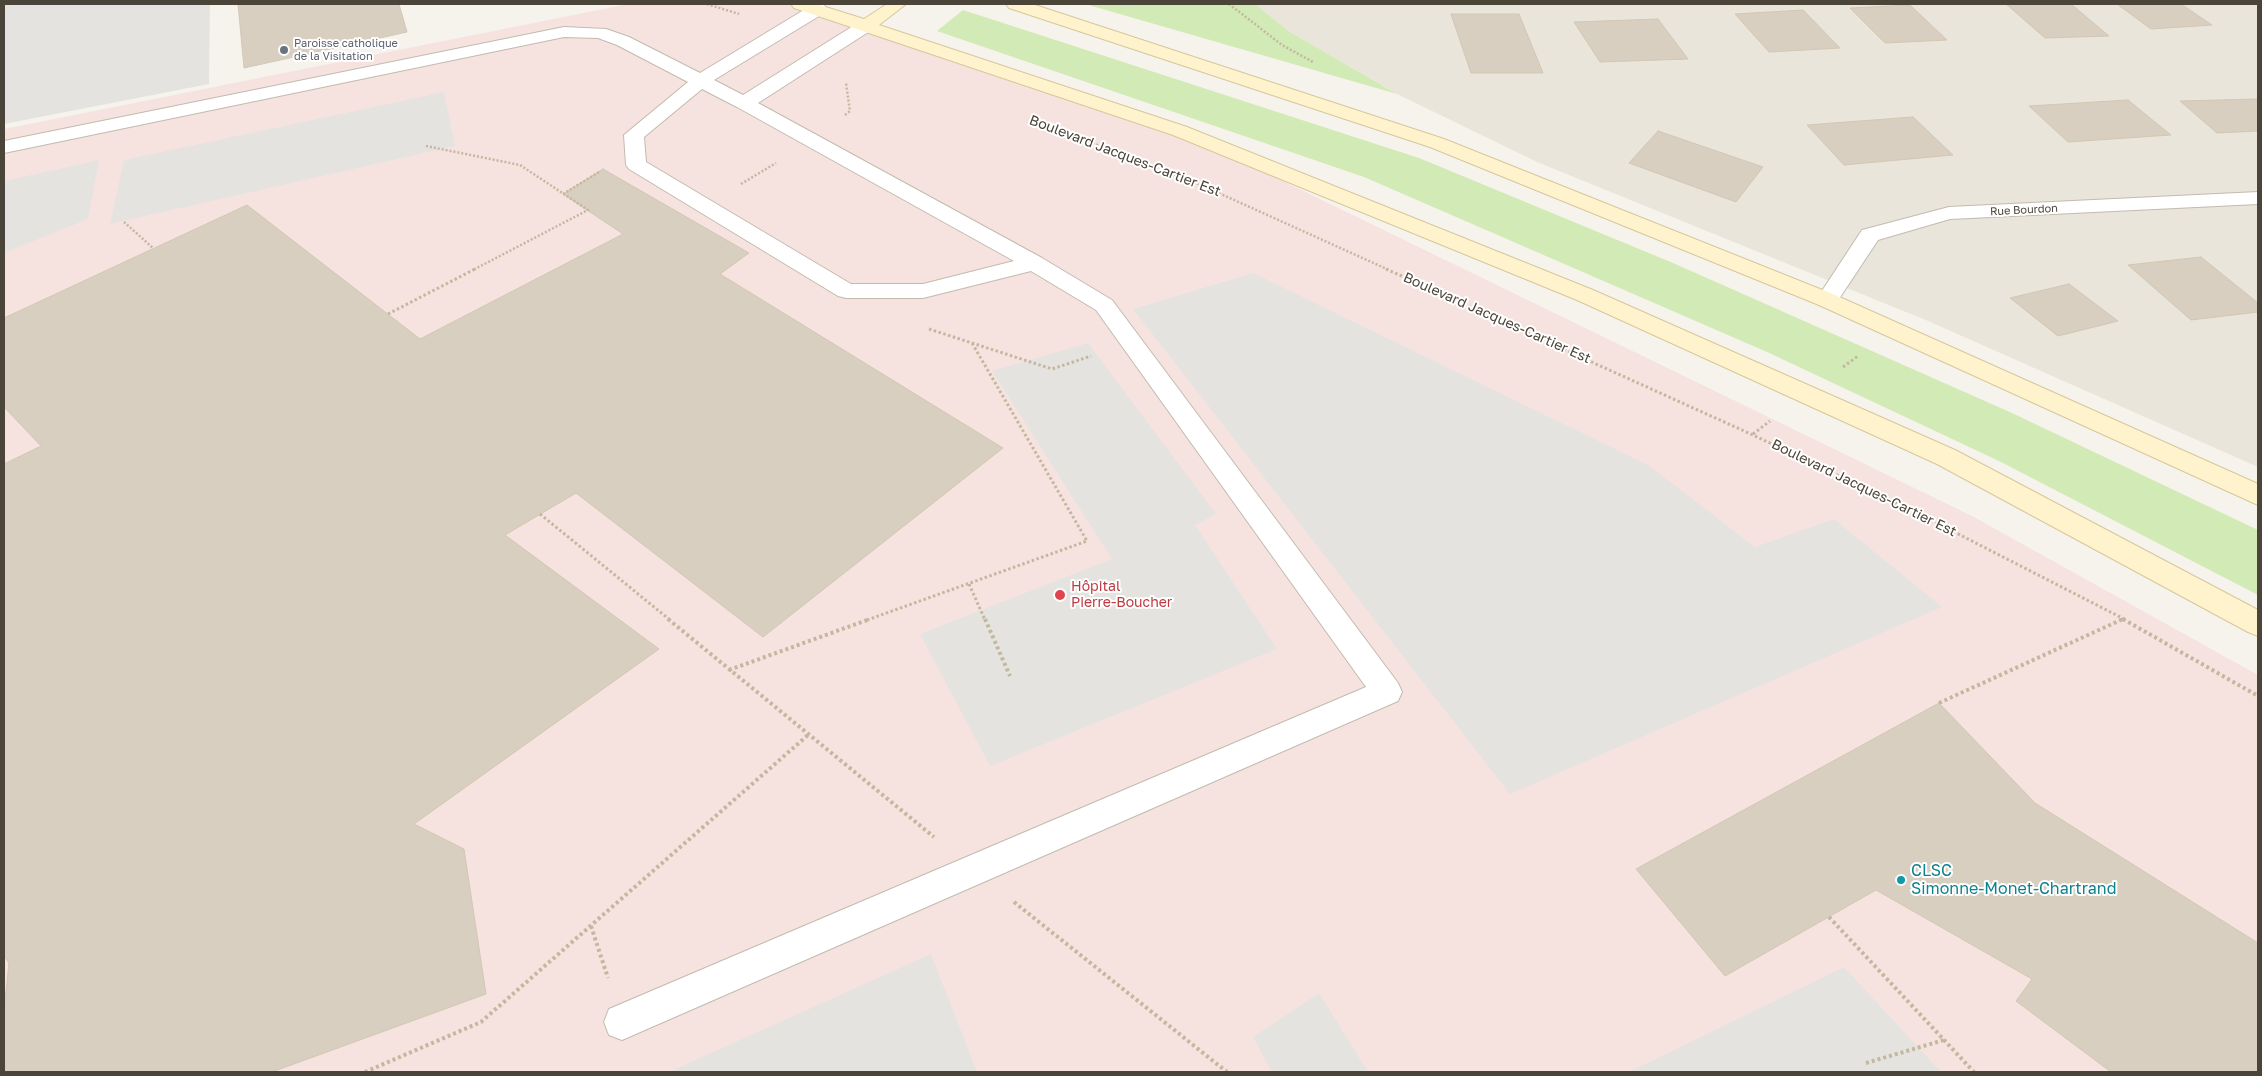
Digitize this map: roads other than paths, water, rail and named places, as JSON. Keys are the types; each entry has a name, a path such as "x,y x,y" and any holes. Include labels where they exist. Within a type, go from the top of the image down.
{"main road":[{"path":"867,25 898,4"},
{"path":"1015,4 1436,143 1827,300 2258,496"},
{"path":"815,6 1189,134 1585,295 1946,457 2258,624"}],"street":[{"path":"815,6 786,29 702,80 634,136 636,165 846,291 922,291 1034,263"},
{"path":"744,103 867,25"},
{"path":"4,147 564,32 600,33 623,41 744,103 1034,263 1104,305 1387,692 622,1022"},
{"name":"Rue Bourdon","path":"1827,300 1870,234 1949,214 2258,198"}],"place":[{"name":"Paroisse catholique de la Visitation","path":"284,50"},
{"name":"Hôpital Pierre-Boucher","path":"1060,595"},
{"name":"CLSC Simonne-Monet-Chartrand","path":"1901,880"}]}
